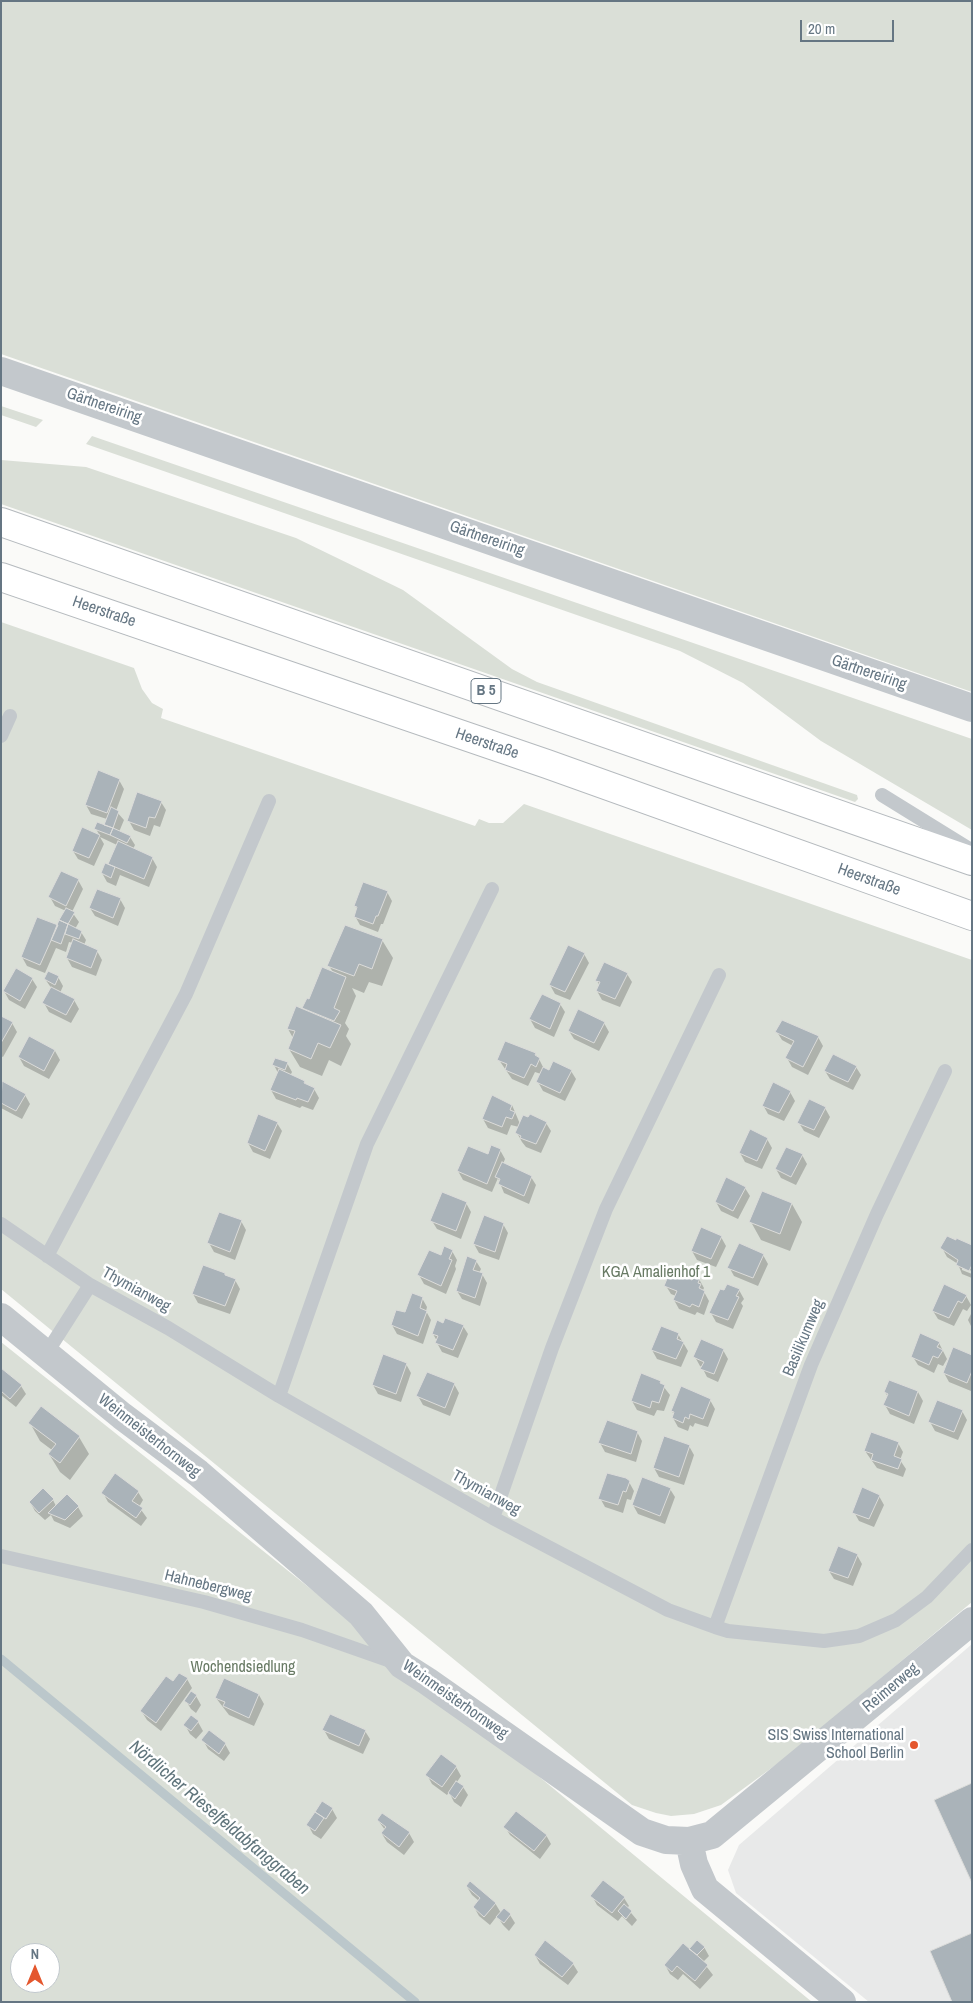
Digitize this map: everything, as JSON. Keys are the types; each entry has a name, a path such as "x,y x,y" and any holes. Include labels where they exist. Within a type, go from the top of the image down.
{"main road":[{"name":"B 5","path":"1,522 972,861"},
{"name":"Heerstraße","path":"1,577 547,764 972,916"}],"street":[{"name":"Gärtnereiring","path":"1,370 972,708"},
{"name":"Weinmeisterhornweg","path":"1,1317 122,1416 198,1473 361,1614 402,1665 642,1832 666,1840 689,1841"},
{"name":"Reimerweg","path":"689,1841 712,1834 972,1621"},
{"path":"689,1841 694,1864 705,1889 842,2002"}],"lane":[{"path":"1,736 10,716"},
{"path":"882,794 972,851"},
{"path":"47,1256 186,994 269,801"},
{"path":"279,1396 367,1144 492,889"},
{"path":"494,1518 552,1348 606,1209 719,975"},
{"name":"Basilikumweg","path":"715,1627 811,1365 877,1214 945,1071"},
{"name":"Thymianweg","path":"1,1224 90,1285 168,1328 279,1396 494,1518 668,1610 715,1627 728,1631 824,1641 859,1636 896,1620 927,1597 972,1550"},
{"path":"46,1354 90,1285"},
{"name":"Hahnebergweg","path":"1,1556 204,1602 302,1630 402,1665"}],"shaded area":[{"name":"SIS Swiss International School Berlin","path":"972,1644 972,2002 869,2002 736,1893 728,1870 739,1845"}],"green space":[{"path":"1,1 972,1 972,692 1,354"},
{"path":"1,406 43,420 36,427 1,415"},
{"path":"92,436 972,739 972,830 821,741 743,683 680,651 86,444"},
{"path":"1,460 86,467 296,538 403,590 512,669 537,682 857,795 858,799 855,802 1,504"},
{"name":"KGA Amalienhof 1","path":"1,622 134,668 142,689 152,703 163,709 161,718 475,826 479,819 489,823 503,823 524,804 972,960 972,1602 788,1756 721,1805 694,1814 671,1816 632,1805 1,1289"},
{"name":"Wochendsiedlung","path":"1,1342 336,1609 812,2002 1,2002"}],"building":[{"path":"98,770 120,779 107,813 85,805"},
{"path":"137,792 162,801 155,818 149,817 146,828 127,821"},
{"path":"111,807 119,811 113,828 104,825"},
{"path":"97,822 113,828 110,835 94,829"},
{"path":"82,827 100,835 89,858 72,851"},
{"path":"113,828 131,836 127,843 110,835"},
{"path":"118,841 153,857 144,879 108,864"},
{"path":"105,863 115,867 111,878 101,873"},
{"path":"61,871 79,879 66,906 48,897"},
{"path":"363,882 388,891 373,924 354,917 357,907 354,906"},
{"path":"97,889 121,898 113,918 89,908"},
{"path":"66,908 75,912 68,924 59,920"},
{"path":"37,917 58,925 40,965 21,957"},
{"path":"59,920 68,924 61,944 51,940"},
{"path":"68,924 82,931 79,939 65,934"},
{"path":"345,925 383,939 372,969 359,964 354,976 327,966"},
{"path":"73,939 98,950 91,968 66,958"},
{"path":"568,945 585,953 565,992 549,985"},
{"path":"604,962 628,973 615,999 596,991 600,982 595,981"},
{"path":"322,967 346,977 334,1008 340,1011 334,1021 302,1008 307,998 309,999"},
{"path":"16,968 33,978 20,1001 3,991"},
{"path":"48,971 59,976 55,985 44,979"},
{"path":"51,987 75,999 66,1015 42,1003"},
{"path":"542,994 561,1003 550,1029 529,1019"},
{"path":"296,1006 341,1025 330,1048 318,1043 311,1059 288,1049 295,1031 287,1029"},
{"path":"578,1009 605,1022 594,1043 568,1031"},
{"path":"1,1016 13,1022 1,1043"},
{"path":"782,1020 819,1036 803,1067 785,1058 794,1041 775,1032"},
{"path":"29,1036 55,1050 44,1071 18,1057"},
{"path":"505,1041 536,1053 535,1055 540,1058 536,1067 531,1064 524,1078 505,1070 507,1064 497,1060"},
{"path":"833,1054 857,1066 848,1082 824,1071"},
{"path":"275,1058 288,1062 285,1070 272,1065"},
{"path":"553,1061 572,1070 560,1093 536,1082 543,1067 549,1070"},
{"path":"279,1069 305,1081 304,1083 315,1088 308,1102 297,1098 296,1100 270,1090"},
{"path":"2,1081 26,1094 16,1111 1,1103"},
{"path":"773,1082 791,1091 779,1113 762,1106"},
{"path":"492,1095 512,1105 510,1110 515,1112 512,1119 506,1117 502,1127 482,1119"},
{"path":"809,1099 826,1107 814,1130 797,1123"},
{"path":"258,1114 278,1122 265,1151 247,1143"},
{"path":"530,1114 547,1122 536,1144 520,1138 521,1136 515,1133 523,1115 528,1117"},
{"path":"750,1129 768,1138 757,1161 739,1153"},
{"path":"491,1145 501,1149 487,1184 457,1171 468,1146 488,1154"},
{"path":"786,1147 803,1154 791,1177 775,1169"},
{"path":"502,1162 532,1176 524,1196 498,1184 500,1179 495,1177"},
{"path":"726,1177 746,1187 733,1211 715,1202"},
{"path":"762,1191 792,1203 780,1234 749,1222"},
{"path":"442,1192 467,1202 456,1231 430,1221"},
{"path":"219,1212 242,1220 230,1252 207,1243"},
{"path":"484,1215 504,1223 495,1252 473,1244"},
{"path":"701,1227 722,1236 711,1259 691,1251"},
{"path":"947,1236 972,1245 972,1265 969,1271 956,1265 958,1260 940,1248"},
{"path":"739,1243 764,1254 753,1278 727,1268"},
{"path":"444,1246 453,1250 449,1259 452,1260 441,1286 417,1275 429,1250 441,1255"},
{"path":"467,1256 477,1260 473,1270 483,1273 475,1298 456,1291"},
{"path":"203,1265 236,1279 225,1306 192,1294"},
{"path":"671,1269 692,1280 693,1276 700,1278 698,1283 701,1284 699,1288 705,1291 699,1307 692,1304 690,1307 673,1300 677,1291 664,1286"},
{"path":"727,1284 740,1289 736,1296 739,1297 728,1320 709,1313 720,1289 724,1290"},
{"path":"944,1284 967,1295 962,1303 958,1301 949,1318 932,1311"},
{"path":"412,1293 423,1297 420,1308 427,1311 418,1336 391,1325 396,1310 405,1312"},
{"path":"445,1318 464,1325 453,1350 435,1343 438,1336 432,1334 437,1320 443,1323"},
{"path":"661,1326 679,1333 677,1339 684,1342 676,1359 651,1350"},
{"path":"920,1333 940,1342 937,1347 943,1350 938,1358 933,1356 929,1365 911,1357"},
{"path":"701,1339 724,1349 714,1374 700,1369 704,1362 693,1357"},
{"path":"953,1347 972,1355 972,1371 967,1383 943,1373"},
{"path":"383,1354 407,1363 396,1394 372,1385"},
{"path":"1,1368 22,1385 10,1399 1,1391"},
{"path":"427,1372 455,1383 445,1408 416,1396"},
{"path":"641,1373 661,1381 660,1383 665,1385 659,1403 652,1401 650,1408 631,1401"},
{"path":"889,1380 918,1391 909,1416 883,1405 888,1394 884,1392"},
{"path":"681,1386 711,1399 703,1419 690,1414 689,1419 685,1417 683,1423 672,1418 674,1412 671,1411"},
{"path":"937,1400 963,1410 954,1432 928,1422"},
{"path":"41,1406 80,1436 60,1463 48,1454 56,1444 28,1423"},
{"path":"607,1420 638,1431 631,1454 598,1443"},
{"path":"871,1432 899,1442 894,1456 902,1459 898,1469 871,1460 873,1454 864,1451"},
{"path":"664,1436 690,1445 679,1477 653,1468"},
{"path":"115,1473 139,1491 132,1501 143,1508 136,1518 101,1493"},
{"path":"607,1473 626,1478 630,1481 626,1492 623,1491 618,1505 598,1499"},
{"path":"642,1477 671,1488 660,1516 632,1505"},
{"path":"862,1487 880,1495 869,1519 852,1513"},
{"path":"43,1488 54,1499 39,1513 29,1502"},
{"path":"67,1494 79,1506 65,1520 48,1513"},
{"path":"838,1546 858,1554 848,1578 828,1571"},
{"path":"179,1673 188,1678 156,1723 140,1711 166,1676 173,1681"},
{"path":"224,1678 259,1694 249,1718 223,1706 225,1702 215,1698"},
{"path":"191,1691 197,1695 190,1705 184,1701"},
{"path":"330,1714 366,1730 359,1746 322,1730"},
{"path":"191,1715 199,1721 191,1731 183,1725"},
{"path":"209,1730 226,1743 219,1754 201,1740"},
{"path":"441,1754 457,1766 442,1787 425,1775"},
{"path":"456,1781 464,1786 455,1799 448,1793"},
{"path":"972,1783 972,1883 934,1800"},
{"path":"322,1801 333,1808 326,1819 315,1812"},
{"path":"516,1811 547,1835 534,1851 503,1827"},
{"path":"315,1812 324,1818 315,1831 306,1825"},
{"path":"382,1813 410,1832 399,1847 381,1833 386,1827 377,1820"},
{"path":"603,1880 625,1897 612,1913 590,1896"},
{"path":"470,1881 496,1903 484,1917 473,1907 480,1898 466,1886"},
{"path":"624,1904 632,1911 626,1919 618,1911"},
{"path":"504,1908 511,1914 504,1923 496,1917"},
{"path":"972,1933 972,2002 952,2002 930,1951"},
{"path":"545,1940 574,1963 562,1977 534,1955"},
{"path":"697,1940 705,1947 697,1955 689,1949"},
{"path":"683,1943 708,1965 695,1981 677,1966 672,1972 664,1965"}],"waterway":[{"name":"Nördlicher Rieselfeldabfanggraben","path":"1,1659 415,2002"}],"place":[{"name":"SIS Swiss International School Berlin","path":"914,1745"}]}
